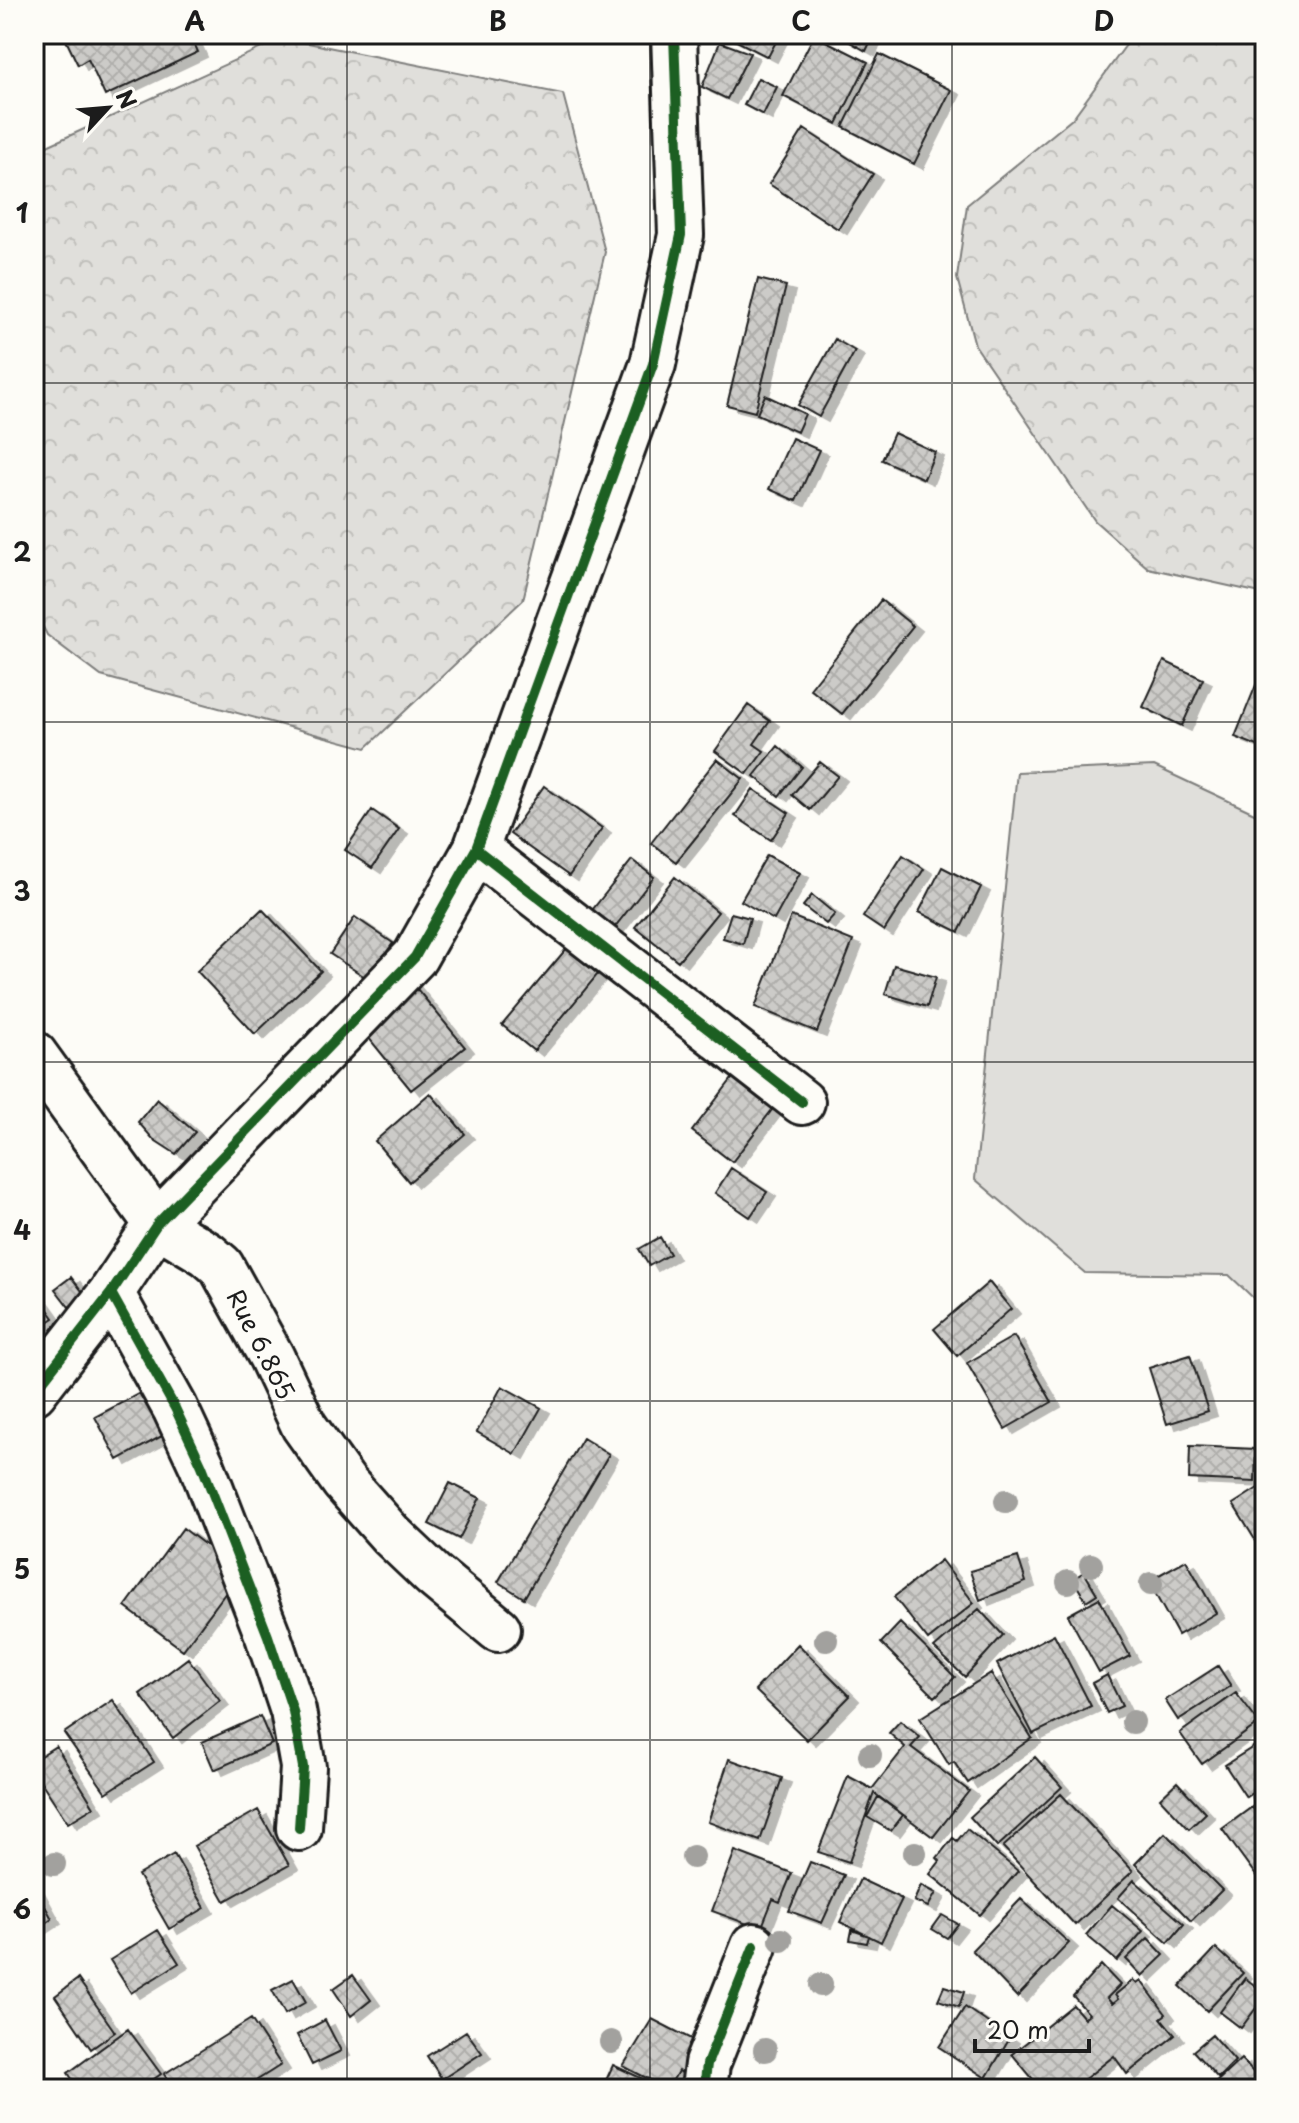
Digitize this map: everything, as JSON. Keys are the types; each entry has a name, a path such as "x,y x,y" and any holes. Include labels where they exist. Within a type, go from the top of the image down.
{"street":[{"path":"34,1392 111,1293 157,1224 415,957 476,849 653,364 681,235 674,34"},
{"path":"476,849 802,1102"},
{"name":"Rue 6.865","path":"34,1054 157,1224 221,1266 271,1356 304,1426 344,1482 391,1535 498,1629"},
{"path":"111,1293 175,1408 202,1466 268,1636 293,1711 303,1767 299,1828"},
{"path":"704,2089 707,2064 754,1946"}],"green space":[{"path":"1134,34 1265,34 1265,594 1148,568 1095,521 975,345 957,278 967,205 1072,119"},
{"path":"283,38 563,94 605,252 523,600 366,748 101,676 47,635 34,609 34,152"},
{"path":"1154,766 1265,818 1265,1309 1229,1275 1085,1273 975,1179 1017,772"}],"building":[{"path":"63,34 190,34 198,52 105,96 88,59 78,65"},
{"path":"723,34 780,34 768,57"},
{"path":"836,34 874,34 866,51"},
{"path":"814,35 868,62 837,124 783,96"},
{"path":"720,42 750,53 727,99 702,87"},
{"path":"879,54 951,90 914,164 843,127"},
{"path":"758,78 777,87 763,115 744,105"},
{"path":"804,129 873,174 838,229 769,184"},
{"path":"758,279 786,286 755,412 727,405"},
{"path":"835,339 855,351 819,417 798,405"},
{"path":"765,395 805,414 797,432 757,414"},
{"path":"894,433 935,452 924,479 882,460"},
{"path":"792,438 819,450 796,501 769,489"},
{"path":"881,600 913,626 842,714 810,689"},
{"path":"1164,661 1203,679 1182,726 1143,707"},
{"path":"1256,685 1265,689 1265,749 1235,737"},
{"path":"748,705 770,721 754,744 764,751 747,774 715,751"},
{"path":"778,746 802,767 779,796 754,776"},
{"path":"717,759 743,779 676,862 651,843"},
{"path":"820,762 838,776 810,810 792,795"},
{"path":"544,786 602,828 569,876 510,834"},
{"path":"753,789 789,813 771,840 735,816"},
{"path":"372,810 399,829 372,868 345,850"},
{"path":"767,855 800,873 774,920 741,901"},
{"path":"903,855 924,869 884,931 863,917"},
{"path":"632,860 654,877 603,942 581,924"},
{"path":"942,867 981,887 959,932 919,912"},
{"path":"675,877 718,912 678,961 635,927"},
{"path":"812,895 835,914 826,924 803,906"},
{"path":"262,909 321,971 255,1034 197,971"},
{"path":"731,913 750,918 743,944 723,938"},
{"path":"791,916 853,941 817,1032 755,1007"},
{"path":"355,917 393,943 368,979 330,954"},
{"path":"567,948 598,974 534,1051 502,1025"},
{"path":"894,965 936,977 927,1007 885,994"},
{"path":"412,983 465,1047 411,1090 359,1026"},
{"path":"745,1062 785,1093 732,1162 692,1131"},
{"path":"430,1093 465,1134 409,1182 375,1141"},
{"path":"157,1099 195,1132 176,1154 153,1139 138,1122"},
{"path":"731,1168 767,1192 750,1217 715,1193"},
{"path":"660,1237 670,1254 649,1266 639,1249"},
{"path":"71,1277 85,1295 69,1307 55,1289"},
{"path":"989,1282 1011,1309 957,1356 934,1329"},
{"path":"34,1290 54,1318 34,1331"},
{"path":"1014,1336 1052,1402 1005,1429 967,1363"},
{"path":"1190,1355 1208,1411 1167,1424 1149,1368"},
{"path":"502,1386 541,1408 515,1454 477,1432"},
{"path":"151,1387 173,1430 118,1460 95,1417"},
{"path":"583,1438 609,1454 524,1598 498,1582"},
{"path":"1190,1446 1256,1449 1255,1482 1189,1479"},
{"path":"450,1483 480,1498 459,1539 429,1524"},
{"path":"1261,1486 1265,1492 1265,1556 1233,1504"},
{"path":"183,1528 241,1572 183,1650 125,1607"},
{"path":"1018,1557 1026,1582 980,1600 970,1571"},
{"path":"941,1560 974,1603 928,1640 894,1597"},
{"path":"1186,1560 1216,1613 1178,1635 1148,1581"},
{"path":"1084,1572 1097,1594 1086,1601 1073,1579"},
{"path":"1099,1598 1130,1656 1099,1672 1068,1615"},
{"path":"979,1609 1003,1635 965,1677 934,1648"},
{"path":"900,1623 955,1677 935,1697 881,1643"},
{"path":"1054,1634 1091,1706 1033,1734 997,1664"},
{"path":"798,1644 850,1696 807,1740 755,1690"},
{"path":"188,1658 220,1701 173,1738 140,1694"},
{"path":"1218,1666 1231,1686 1178,1720 1165,1700"},
{"path":"991,1673 1032,1738 968,1783 954,1762 949,1765 920,1718"},
{"path":"1107,1675 1122,1706 1107,1713 1092,1683"},
{"path":"1236,1693 1259,1723 1202,1764 1180,1733"},
{"path":"113,1700 154,1762 106,1793 64,1733"},
{"path":"260,1716 272,1744 214,1770 202,1742"},
{"path":"900,1721 920,1737 911,1747 969,1791 933,1837 874,1793 849,1862 818,1852 848,1776 872,1789 905,1747 889,1733"},
{"path":"1258,1744 1265,1755 1265,1784 1246,1797 1225,1765"},
{"path":"56,1746 94,1807 68,1823 34,1771 34,1760"},
{"path":"1035,1757 1062,1787 997,1847 970,1817"},
{"path":"729,1759 782,1778 760,1841 708,1822"},
{"path":"1177,1782 1206,1813 1189,1829 1160,1798"},
{"path":"1061,1794 1133,1871 1075,1925 1003,1847"},
{"path":"878,1797 903,1815 891,1831 867,1817"},
{"path":"1252,1807 1265,1825 1265,1871 1257,1877 1222,1829"},
{"path":"258,1810 289,1865 225,1901 194,1846"},
{"path":"967,1829 1018,1871 980,1915 930,1874 940,1861 937,1858 953,1838 957,1841"},
{"path":"1165,1833 1222,1890 1191,1921 1135,1864"},
{"path":"735,1851 792,1873 780,1902 773,1899 761,1929 712,1911"},
{"path":"174,1854 205,1908 169,1929 138,1875"},
{"path":"810,1862 844,1875 822,1923 789,1911"},
{"path":"860,1879 902,1899 881,1942 840,1922"},
{"path":"1134,1880 1184,1924 1168,1943 1118,1898"},
{"path":"921,1885 936,1893 928,1907 914,1901"},
{"path":"34,1886 52,1919 34,1931"},
{"path":"1021,1899 1069,1943 1017,1997 972,1950"},
{"path":"1112,1905 1143,1931 1117,1961 1086,1935"},
{"path":"942,1915 958,1924 947,1938 932,1929"},
{"path":"158,1930 179,1963 131,1993 110,1960"},
{"path":"852,1930 869,1936 867,1943 850,1940"},
{"path":"1148,1938 1164,1955 1142,1976 1126,1959"},
{"path":"1216,1948 1243,1973 1207,2011 1180,1986"},
{"path":"1101,1965 1120,1985 1107,1998 1112,2004 1118,1999 1115,1995 1133,1980 1137,1984 1141,1981 1166,2014 1161,2018 1175,2035 1127,2074 1114,2056 1072,2089 1041,2089 1012,2054 1073,2005 1084,2018 1089,2014 1073,1996"},
{"path":"353,1975 371,2000 351,2016 333,1989"},
{"path":"1245,1978 1265,1996 1241,2028 1220,2012"},
{"path":"78,1979 115,2032 91,2049 55,1996"},
{"path":"293,1979 306,2002 285,2014 272,1990"},
{"path":"944,1986 964,1992 959,2007 938,2000"},
{"path":"965,2007 1010,2038 986,2078 939,2047"},
{"path":"251,2019 281,2065 243,2089 173,2089 164,2074"},
{"path":"652,2019 697,2042 690,2077 678,2071 668,2089 623,2066"},
{"path":"325,2020 341,2051 312,2065 297,2035"},
{"path":"128,2029 161,2074 140,2089 79,2089 68,2073"},
{"path":"466,2031 482,2053 442,2079 427,2056"},
{"path":"1212,2035 1235,2061 1218,2078 1193,2051"},
{"path":"1241,2059 1265,2085 1265,2089 1209,2089"},
{"path":"613,2065 664,2089 602,2089"}],"cycle path":[{"path":"34,1392 111,1293 157,1224 415,957 476,849 653,364 681,235 674,34"},
{"path":"476,849 802,1102"},
{"path":"111,1293 175,1408 202,1466 268,1636 293,1711 303,1767 299,1828"},
{"path":"704,2089 707,2064 754,1946"}]}
